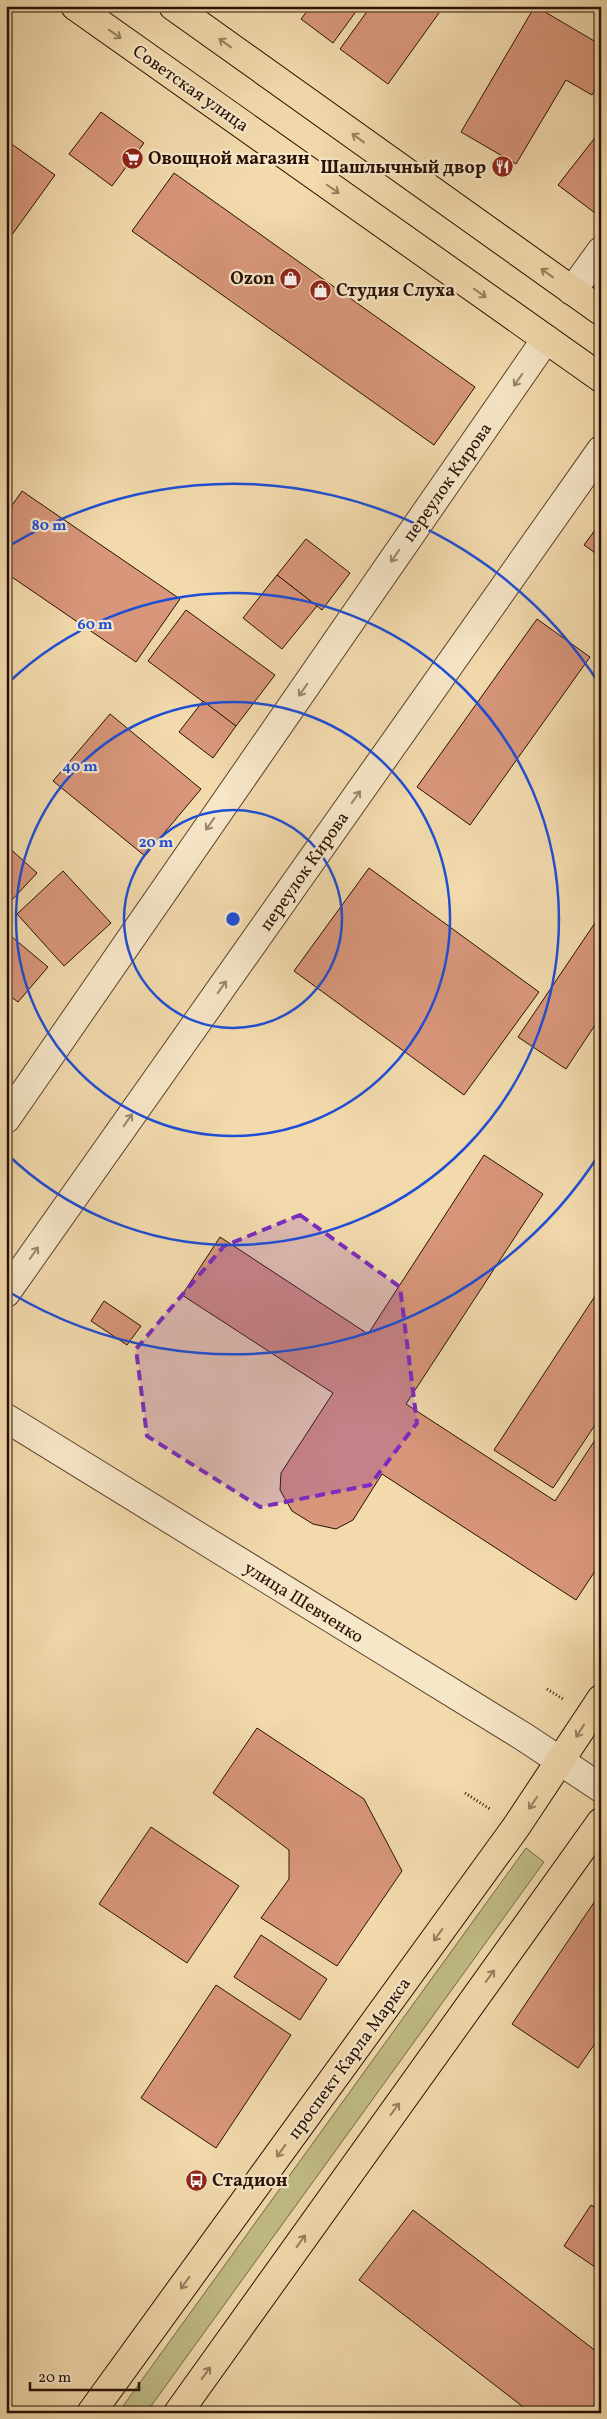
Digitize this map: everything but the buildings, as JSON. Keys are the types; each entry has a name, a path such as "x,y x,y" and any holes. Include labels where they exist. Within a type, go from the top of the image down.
{"main road":[{"name":"Советская улица","path":"75,6 601,378"},
{"path":"173,6 601,312"},
{"name":"проспект Карла Маркса","path":"91,2413 516,1827 601,1699"},
{"path":"178,2413 601,1822"}],"street":[{"path":"572,291 601,252"},
{"name":"переулок Кирова","path":"6,1118 546,339"},
{"name":"переулок Кирова","path":"6,1293 601,450"},
{"name":"улица Шевченко","path":"6,1418 507,1727 601,1788"}],"highlighted area":[{"path":"300,1215 400,1287 417,1423 370,1485 260,1507 147,1436 136,1349 224,1246"}],"shaded area":[{"path":"526,1848 544,1862 146,2413 118,2413"}],"place":[{"name":"Овощной магазин","path":"132,158"},
{"name":"Шашлычный двор","path":"502,167"},
{"name":"Ozon","path":"291,278"},
{"name":"Студия Слуха","path":"320,290"},
{"name":"Стадион","path":"196,2180"}]}
